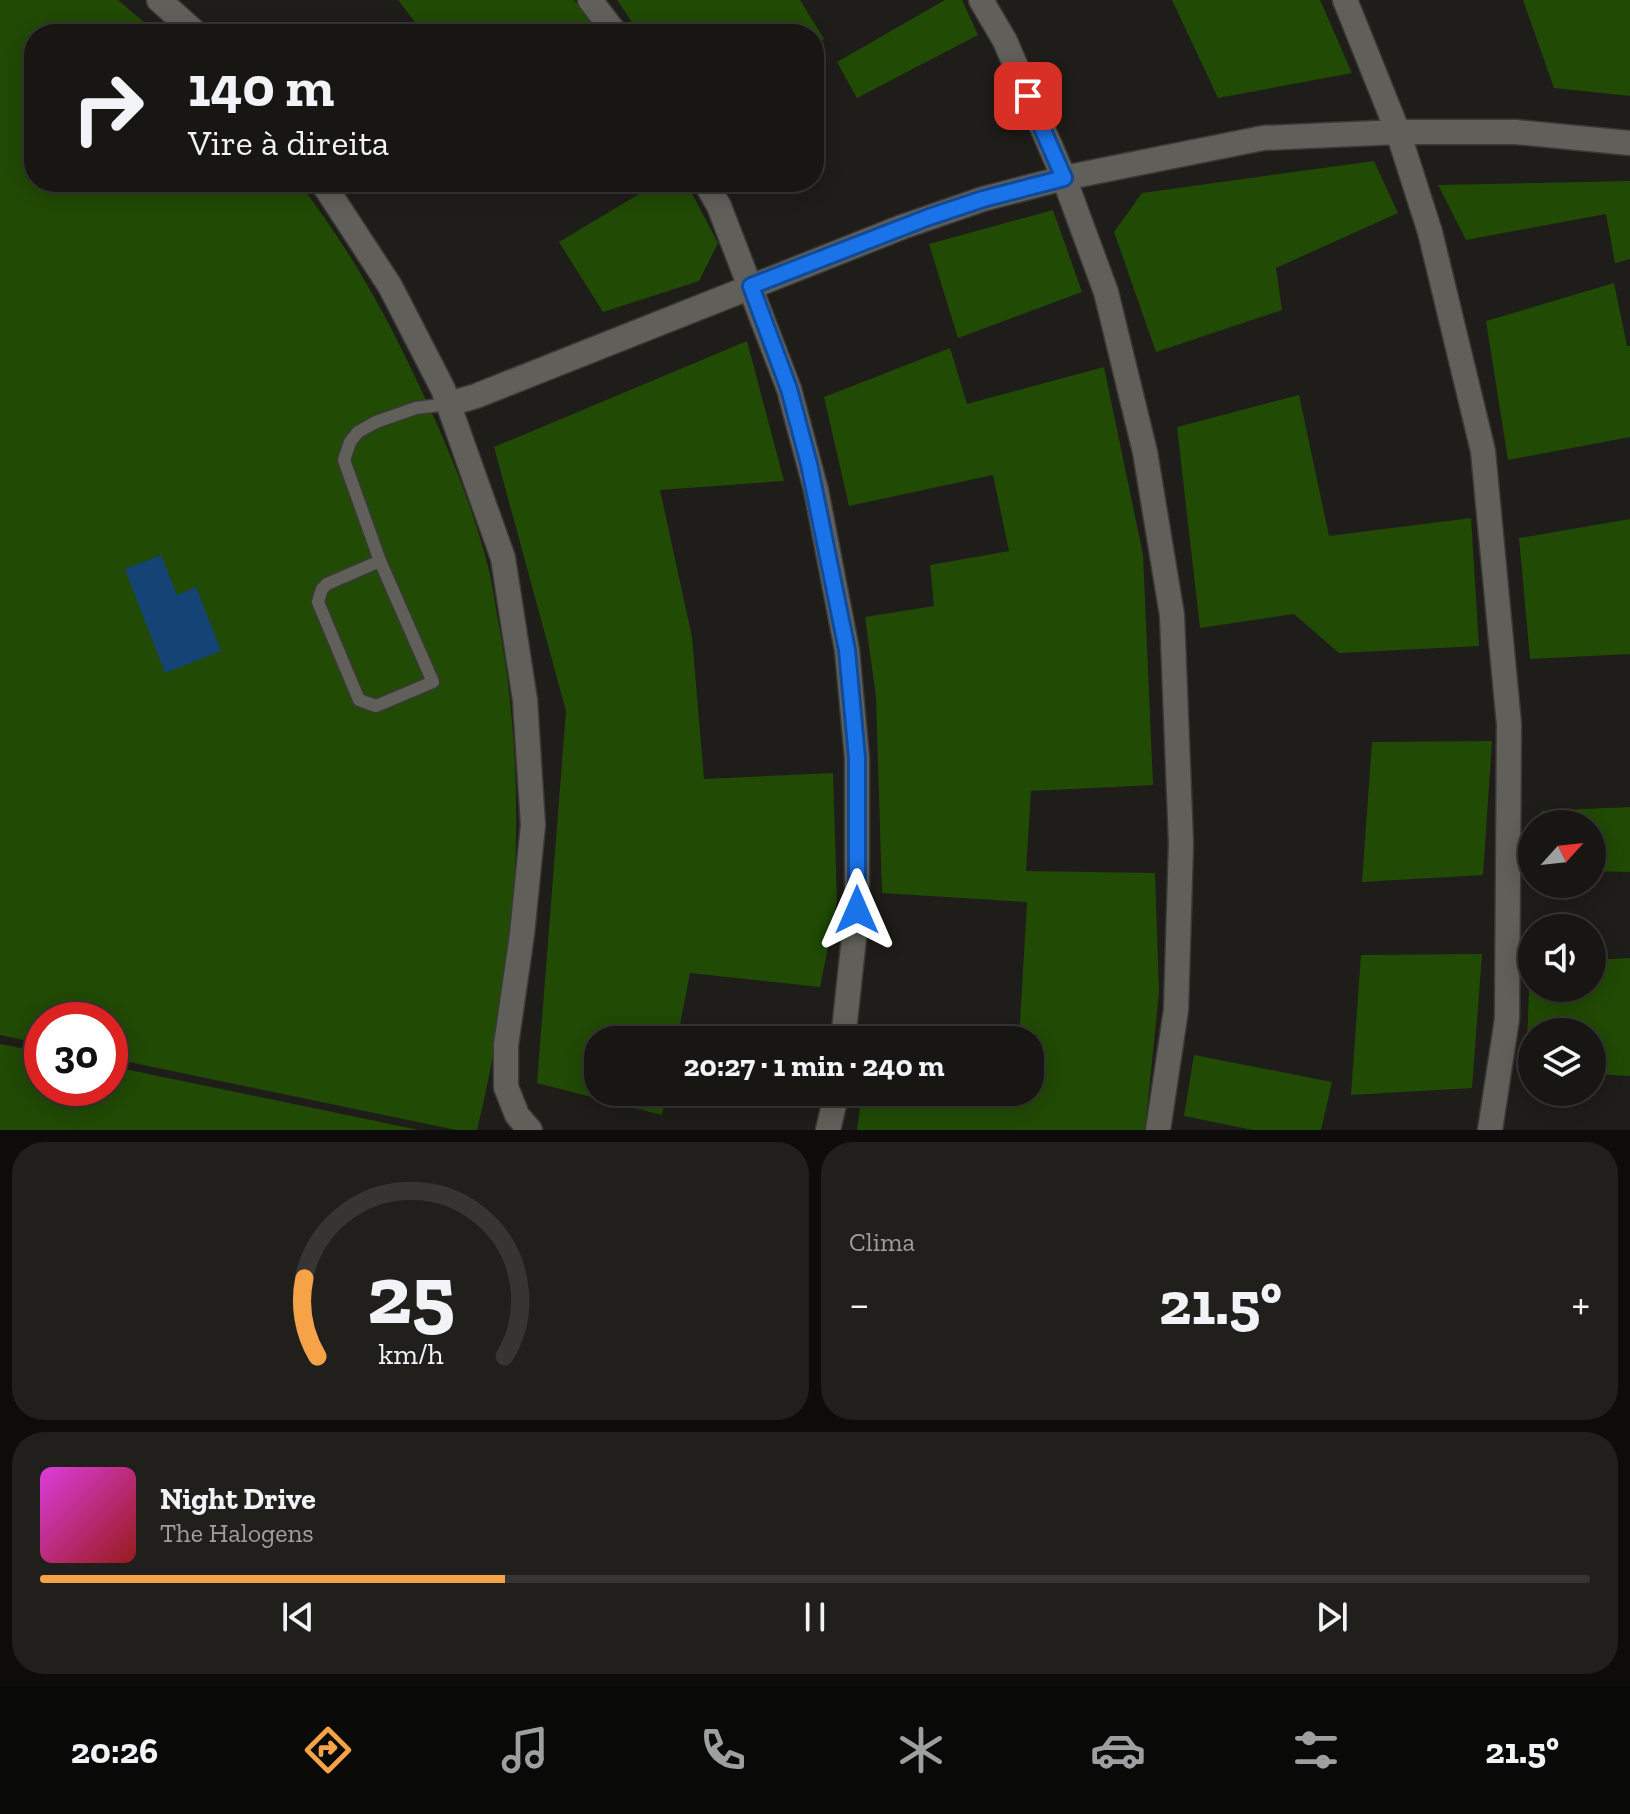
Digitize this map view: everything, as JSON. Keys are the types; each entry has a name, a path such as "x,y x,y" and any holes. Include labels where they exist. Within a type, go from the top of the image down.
{"street":[{"path":"159,0 186,24"},
{"path":"590,0 608,24"},
{"path":"981,0 1005,41 1064,178 1109,307 1145,452 1172,615 1181,843 1180,904 1176,1010 1158,1130"},
{"path":"1345,0 1398,132 1430,232 1483,451 1509,724 1507,1019 1490,1130"},
{"path":"449,404 916,222 983,199 1064,178 1263,138 1398,132 1516,132 1630,143"},
{"path":"329,192 390,286 449,404 503,558 525,700 533,825 506,1045 506,1087 517,1115 530,1130"},
{"path":"711,192 751,286 789,389 812,475 847,650 857,758 857,910 845,1026"},
{"path":"828,1130 834,1106"}],"lane":[{"path":"380,561 327,584 318,602 359,700 376,706 433,682 380,561 344,460 350,442 358,432 391,415 449,404"}],"green space":[{"path":"0,0 118,0 146,24 24,24 24,192 305,192 332,228 377,302 427,402 474,518 490,573 509,688 514,752 515,879 510,942 491,1068 477,1130 456,1130 128,1062 128,1002 24,1002 24,1040 0,1035"},
{"path":"398,0 574,0 594,24 416,24"},
{"path":"617,0 800,0 815,24 633,24"},
{"path":"945,0 962,0 978,35 857,98 837,62"},
{"path":"1172,0 1320,0 1352,73 1218,98"},
{"path":"1523,0 1630,0 1630,96 1554,88"},
{"path":"1374,161 1398,213 1276,268 1282,310 1156,352 1114,232 1142,193"},
{"path":"1630,181 1630,259 1615,263 1606,214 1466,240 1438,185"},
{"path":"642,192 691,192 718,243 699,281 603,312 559,242"},
{"path":"1053,210 1082,292 958,338 929,244"},
{"path":"1614,283 1627,346 1630,346 1630,437 1508,460 1486,321"},
{"path":"747,341 784,481 660,490 692,637 704,779 833,773 837,902 820,987 690,973 680,1026 584,1026 584,1095 537,1083 566,711 494,447"},
{"path":"950,348 967,404 1104,367 1143,555 1153,785 1031,791 1026,871 1155,873 1159,993 1145,1130 857,1130 860,1106 1044,1106 1044,1026 1020,1026 1027,902 882,893 876,697 865,617 934,606 930,565 1009,551 993,475 849,506 824,397"},
{"path":"1299,395 1329,536 1471,518 1479,646 1339,653 1294,614 1200,628 1177,427"},
{"path":"1630,519 1630,654 1530,659 1519,538"},
{"path":"1492,741 1483,875 1362,882 1372,742"},
{"path":"1630,807 1630,872 1606,871 1606,810 1563,810"},
{"path":"1482,954 1472,1088 1351,1095 1361,955"},
{"path":"1630,958 1630,1076 1606,1075 1606,1018 1528,1018 1529,1002 1606,1002 1606,959"},
{"path":"0,1044 24,1049 24,1106 128,1106 128,1070 419,1130 0,1130"},
{"path":"1194,1055 1332,1082 1321,1130 1253,1130 1184,1116"},
{"path":"627,1106 664,1106 662,1115"}],"water":[{"path":"161,555 177,595 196,587 221,651 165,673 125,569"}],"route":[{"path":"857,910 857,758 847,650 816,490 789,389 751,286 929,217 1064,178 1028,96"}]}
